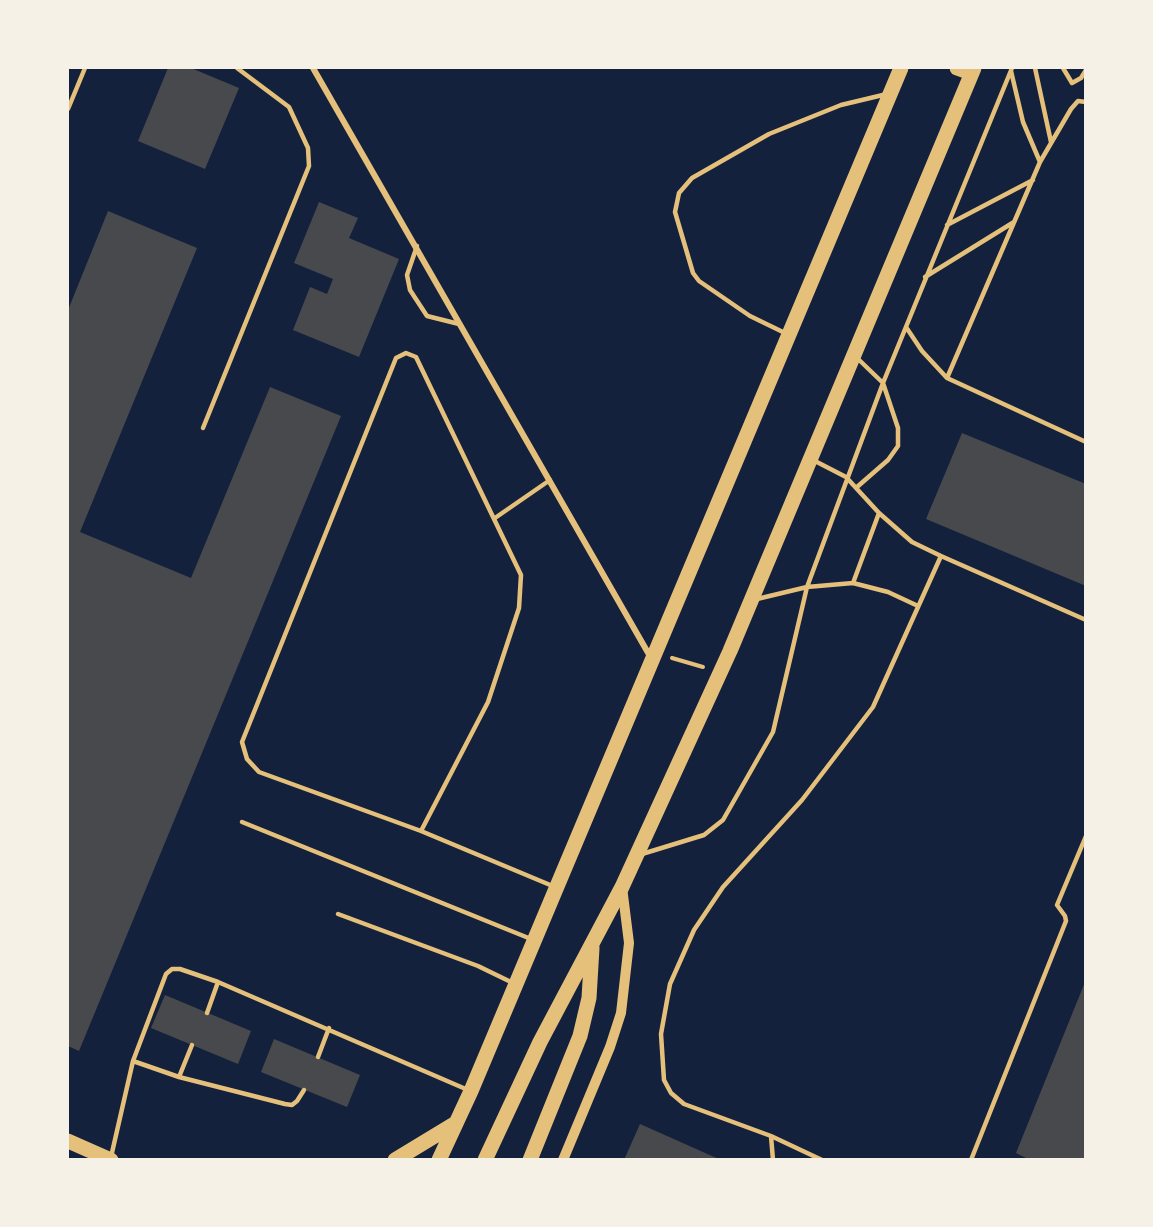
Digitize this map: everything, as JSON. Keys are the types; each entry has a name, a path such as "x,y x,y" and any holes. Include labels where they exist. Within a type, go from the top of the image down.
{"main road":[{"path":"439,1160 471,1092 555,887 659,659 790,335 902,68"},
{"path":"485,1160 540,1042 622,887 751,600 854,355 967,69"},
{"path":"530,1160 580,1036 589,998 592,942"},
{"path":"394,1160 456,1123"},
{"path":"68,1141 111,1159"}],"street":[{"path":"313,68 550,480 659,659"},
{"path":"563,1160 610,1047 621,1013 629,943 622,887"}],"lane":[{"path":"68,109 85,68"},
{"path":"203,428 309,166 308,148 289,107 237,68"},
{"path":"1035,68 1051,142"},
{"path":"1063,68 1072,83 1081,78 1086,70"},
{"path":"1011,69 1023,122 1040,162"},
{"path":"637,855 704,835 723,820 773,732 807,587 846,477 1011,69"},
{"path":"790,335 750,316 699,281 693,273 675,212 679,193 692,178 769,134 841,105 891,93"},
{"path":"947,378 1040,162 1071,109 1078,101 1086,102"},
{"path":"947,225 1033,179"},
{"path":"925,277 1014,222"},
{"path":"417,246 408,275 410,290 427,316 459,324"},
{"path":"906,327 922,351 947,378 1086,442"},
{"path":"421,831 488,702 521,596 521,575 416,357 406,353 396,358 242,742 246,759 259,772 421,831 555,887"},
{"path":"854,355 883,383 898,428 898,446 888,460 857,487"},
{"path":"810,459 846,477 879,513 912,542 1086,620"},
{"path":"495,518 550,480"},
{"path":"853,583 879,513"},
{"path":"822,1160 771,1136 684,1104 671,1093 664,1080 661,1034 670,984 694,930 723,887 802,800 873,707 941,556"},
{"path":"751,600 807,587 853,583 888,592 918,606"},
{"path":"242,822 533,940"},
{"path":"971,1160 1065,921 1065,916 1057,905 1086,836"},
{"path":"338,914 478,966 515,984"},
{"path":"111,1159 133,1061 166,974 172,969 180,969 218,982 329,1028 471,1092"},
{"path":"207,1013 218,982"},
{"path":"318,1057 329,1028"},
{"path":"179,1077 192,1045"},
{"path":"133,1061 179,1077 292,1105 304,1090"},
{"path":"771,1136 772,1160"},
{"path":"806,1152 809,1160"}],"path":[{"path":"659,659 708,668"}],"building":[{"path":"168,68 191,68 239,88 205,169 138,141"},
{"path":"319,202 358,218 349,238 399,259 359,357 293,330 310,287 327,294 333,279 294,263"},
{"path":"108,211 197,248 80,532 191,578 270,387 341,416 79,1051 68,1046 68,310"},
{"path":"962,433 1086,484 1086,586 926,519"},
{"path":"1085,982 1086,1160 1030,1160 1016,1153"},
{"path":"165,995 251,1031 238,1064 151,1028"},
{"path":"274,1039 360,1075 347,1107 261,1072"},
{"path":"640,1124 721,1160 624,1160"}]}
